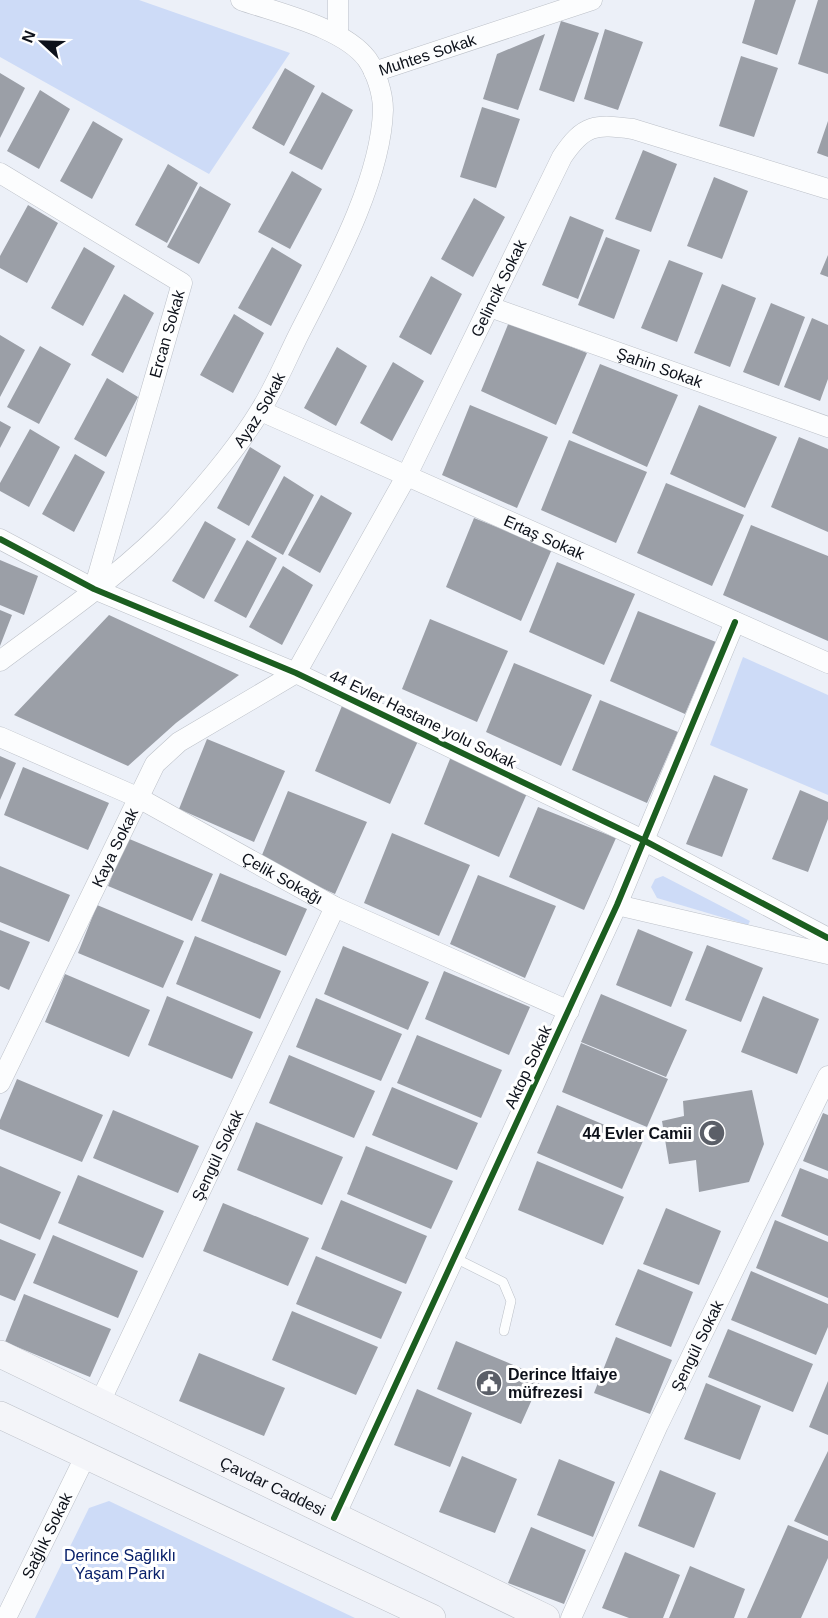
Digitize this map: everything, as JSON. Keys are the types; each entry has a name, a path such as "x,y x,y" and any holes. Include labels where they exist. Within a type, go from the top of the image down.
{"main road":[{"name":"Çavdar Caddesi","path":"0,1354 334,1518 546,1618"},
{"path":"0,1415 432,1618"}],"street":[{"name":"Muhtes Sokak","path":"241,0 338,35 355,46 374,72 592,0"},
{"path":"338,0 338,35"},
{"name":"Ayaz Sokak","path":"0,661 137,556 176,518 227,459 261,411 332,270 371,171 381,136 383,108 374,72"},
{"name":"Gelincik Sokak","path":"296,673 407,475 562,157 575,137 588,130 607,126 633,129 828,189"},
{"name":"Ercan Sokak","path":"2,180 182,283 94,589"},
{"name":"Şahin Sokak","path":"490,307 828,428"},
{"name":"Ertaş Sokak","path":"261,411 828,663"},
{"name":"44 Evler Hastane yolu Sokak","path":"0,539 94,589 296,673 645,841 828,938"},
{"name":"Aktop Sokak","path":"334,1518 618,905 735,622"},
{"name":"Kaya Sokak","path":"0,1083 136,797 155,764 179,742 296,673"},
{"name":"Çelik Sokağı","path":"0,737 136,797 335,908 569,1011"},
{"path":"618,905 828,954"},
{"name":"Şengül Sokak","path":"100,1402 335,908"},
{"name":"Şengül Sokak","path":"572,1618 658,1425 828,1076"},
{"name":"Sağlık Sokak","path":"6,1618 86,1455"}],"lane":[{"path":"454,1258 503,1282 511,1301 504,1331"}],"green space":[{"path":"0,0 139,0 290,53 209,174 0,57"},
{"path":"743,657 828,695 828,795 710,745"},
{"path":"663,876 750,921 748,925 657,898 651,887 655,879"},
{"name":"Derince Sağlıklı Yaşam Parkı","path":"109,1501 355,1618 35,1618 89,1508"}],"building":[{"path":"755,0 796,0 777,55 742,43"},
{"path":"818,0 828,0 828,74 798,64"},
{"path":"561,21 599,33 574,102 539,90"},
{"path":"605,29 643,42 618,110 584,99"},
{"path":"545,34 518,110 483,99 497,54"},
{"path":"741,56 778,68 754,137 719,126"},
{"path":"285,68 315,86 284,146 252,128"},
{"path":"0,73 25,88 0,138"},
{"path":"40,90 70,109 39,169 7,151"},
{"path":"322,92 353,110 322,170 289,153"},
{"path":"482,107 520,119 496,188 460,177"},
{"path":"93,121 123,139 92,199 60,181"},
{"path":"828,121 828,157 817,153"},
{"path":"643,150 677,164 651,232 615,219"},
{"path":"168,164 198,183 167,243 135,225"},
{"path":"292,171 322,189 290,249 258,232"},
{"path":"714,177 748,191 722,259 687,246"},
{"path":"200,186 231,204 199,264 167,247"},
{"path":"474,198 505,217 473,277 441,259"},
{"path":"28,205 58,223 27,283 0,268 0,256"},
{"path":"570,216 604,230 578,299 542,285"},
{"path":"606,237 640,250 614,319 578,305"},
{"path":"84,247 115,266 83,326 51,308"},
{"path":"272,247 302,265 271,326 238,308"},
{"path":"828,255 828,277 820,274"},
{"path":"669,260 703,273 677,342 641,328"},
{"path":"431,276 462,294 431,355 399,337"},
{"path":"722,284 756,298 730,367 694,353"},
{"path":"124,294 154,313 123,373 91,355"},
{"path":"771,303 805,317 779,386 743,372"},
{"path":"234,314 264,333 233,393 200,375"},
{"path":"812,318 828,325 828,379 820,401 784,387"},
{"path":"509,322 587,353 556,425 481,391"},
{"path":"0,335 25,350 0,397"},
{"path":"40,346 71,364 39,424 7,407"},
{"path":"337,347 367,366 336,426 304,408"},
{"path":"393,362 424,381 392,441 360,423"},
{"path":"600,364 678,395 647,467 572,433"},
{"path":"107,378 138,397 106,457 74,439"},
{"path":"470,405 548,437 517,508 442,475"},
{"path":"699,405 777,437 745,508 670,474"},
{"path":"0,421 11,427 0,448"},
{"path":"30,429 60,447 29,507 0,491 0,483"},
{"path":"799,437 828,449 828,532 771,507"},
{"path":"569,440 647,472 616,543 541,510"},
{"path":"250,447 281,466 249,526 217,508"},
{"path":"75,454 105,472 74,532 42,514"},
{"path":"284,476 314,495 283,555 251,537"},
{"path":"666,483 744,515 712,586 637,553"},
{"path":"321,495 352,513 320,573 288,555"},
{"path":"474,518 552,549 521,621 446,587"},
{"path":"205,521 236,539 204,599 172,581"},
{"path":"751,525 828,556 828,641 723,595"},
{"path":"247,540 277,558 246,618 214,601"},
{"path":"0,560 38,576 24,615 0,605"},
{"path":"557,562 635,594 604,665 529,632"},
{"path":"283,566 313,585 282,645 249,627"},
{"path":"0,610 12,615 0,646"},
{"path":"638,611 716,642 685,714 610,681"},
{"path":"109,615 239,675 176,723 128,766 14,715"},
{"path":"430,619 508,651 477,722 402,689"},
{"path":"514,663 592,695 561,766 486,732"},
{"path":"600,700 678,732 647,803 572,770"},
{"path":"344,701 418,741 390,804 315,771"},
{"path":"207,739 285,771 254,842 179,809"},
{"path":"452,754 528,791 499,857 424,824"},
{"path":"0,756 16,763 0,800"},
{"path":"23,767 109,803 88,850 4,815"},
{"path":"714,775 748,789 722,857 686,844"},
{"path":"800,790 828,802 828,819 808,872 772,859"},
{"path":"288,791 367,822 335,894 260,860"},
{"path":"538,807 616,838 584,910 509,877"},
{"path":"392,833 470,865 439,936 364,903"},
{"path":"127,838 213,874 192,921 108,886"},
{"path":"0,866 70,895 49,942 0,922"},
{"path":"220,873 307,909 286,956 201,921"},
{"path":"478,875 556,906 525,978 450,944"},
{"path":"97,905 184,941 163,988 78,953"},
{"path":"638,929 693,952 671,1007 616,985"},
{"path":"0,930 30,942 9,990 0,986"},
{"path":"195,936 281,971 260,1019 176,984"},
{"path":"707,945 763,968 741,1022 685,1000"},
{"path":"343,946 429,982 408,1030 324,994"},
{"path":"444,971 530,1007 509,1055 425,1019"},
{"path":"65,974 150,1010 129,1057 45,1022"},
{"path":"601,994 687,1030 666,1077 581,1042"},
{"path":"167,996 253,1032 232,1079 148,1045"},
{"path":"763,996 819,1019 797,1074 741,1052"},
{"path":"316,998 402,1034 381,1081 296,1047"},
{"path":"417,1035 502,1070 481,1118 397,1083"},
{"path":"581,1043 668,1079 647,1127 562,1092"},
{"path":"289,1055 375,1091 354,1138 269,1103"},
{"path":"17,1079 103,1115 82,1162 0,1129 0,1120"},
{"path":"392,1087 478,1123 457,1170 372,1135"},
{"name":"44 Evler Camii","path":"752,1090 764,1144 749,1182 699,1192 696,1160 669,1164 662,1121 684,1116 683,1101"},
{"path":"557,1105 643,1141 622,1189 537,1153"},
{"path":"113,1110 199,1146 178,1193 93,1158"},
{"path":"823,1113 828,1115 828,1171 803,1161"},
{"path":"256,1122 343,1157 322,1205 237,1170"},
{"path":"366,1146 453,1181 431,1229 347,1194"},
{"path":"537,1161 624,1197 603,1245 518,1210"},
{"path":"0,1166 61,1192 40,1240 0,1223"},
{"path":"800,1168 828,1179 828,1236 781,1216"},
{"path":"78,1175 164,1211 143,1258 58,1223"},
{"path":"341,1200 427,1236 406,1284 321,1249"},
{"path":"223,1203 309,1238 288,1286 203,1251"},
{"path":"666,1208 721,1231 699,1285 643,1264"},
{"path":"775,1220 828,1242 828,1298 756,1268"},
{"path":"53,1235 138,1271 118,1318 33,1283"},
{"path":"0,1239 36,1254 15,1301 0,1295"},
{"path":"316,1256 402,1292 381,1339 296,1304"},
{"path":"638,1269 693,1292 671,1347 615,1325"},
{"path":"751,1271 828,1304 828,1327 816,1355 731,1320"},
{"path":"24,1294 111,1329 90,1377 5,1342"},
{"path":"292,1311 378,1347 356,1395 272,1360"},
{"path":"728,1329 813,1364 793,1412 708,1377"},
{"path":"616,1337 672,1360 650,1414 594,1393"},
{"name":"Derince İtfaiye müfrezesi","path":"456,1341 542,1377 521,1424 437,1389"},
{"path":"199,1353 285,1388 264,1436 179,1401"},
{"path":"828,1381 828,1435 809,1427"},
{"path":"706,1383 761,1406 740,1460 684,1439"},
{"path":"417,1389 472,1413 450,1467 394,1445"},
{"path":"828,1451 828,1536 794,1521"},
{"path":"462,1456 517,1479 495,1533 439,1512"},
{"path":"559,1459 615,1482 593,1537 537,1515"},
{"path":"660,1470 716,1493 694,1548 638,1526"},
{"path":"788,1525 828,1541 828,1558 801,1618 747,1618"},
{"path":"531,1527 586,1550 564,1604 508,1583"},
{"path":"625,1552 680,1575 663,1618 629,1618 602,1608"},
{"path":"690,1566 745,1589 734,1618 669,1618"}],"cycle path":[{"path":"0,539 94,589 296,673 645,841 828,938"},
{"path":"334,1518 617,905 735,622"}],"place":[{"name":"44 Evler Camii","path":"712,1133"},
{"name":"Derince İtfaiye müfrezesi","path":"489,1383"}]}
